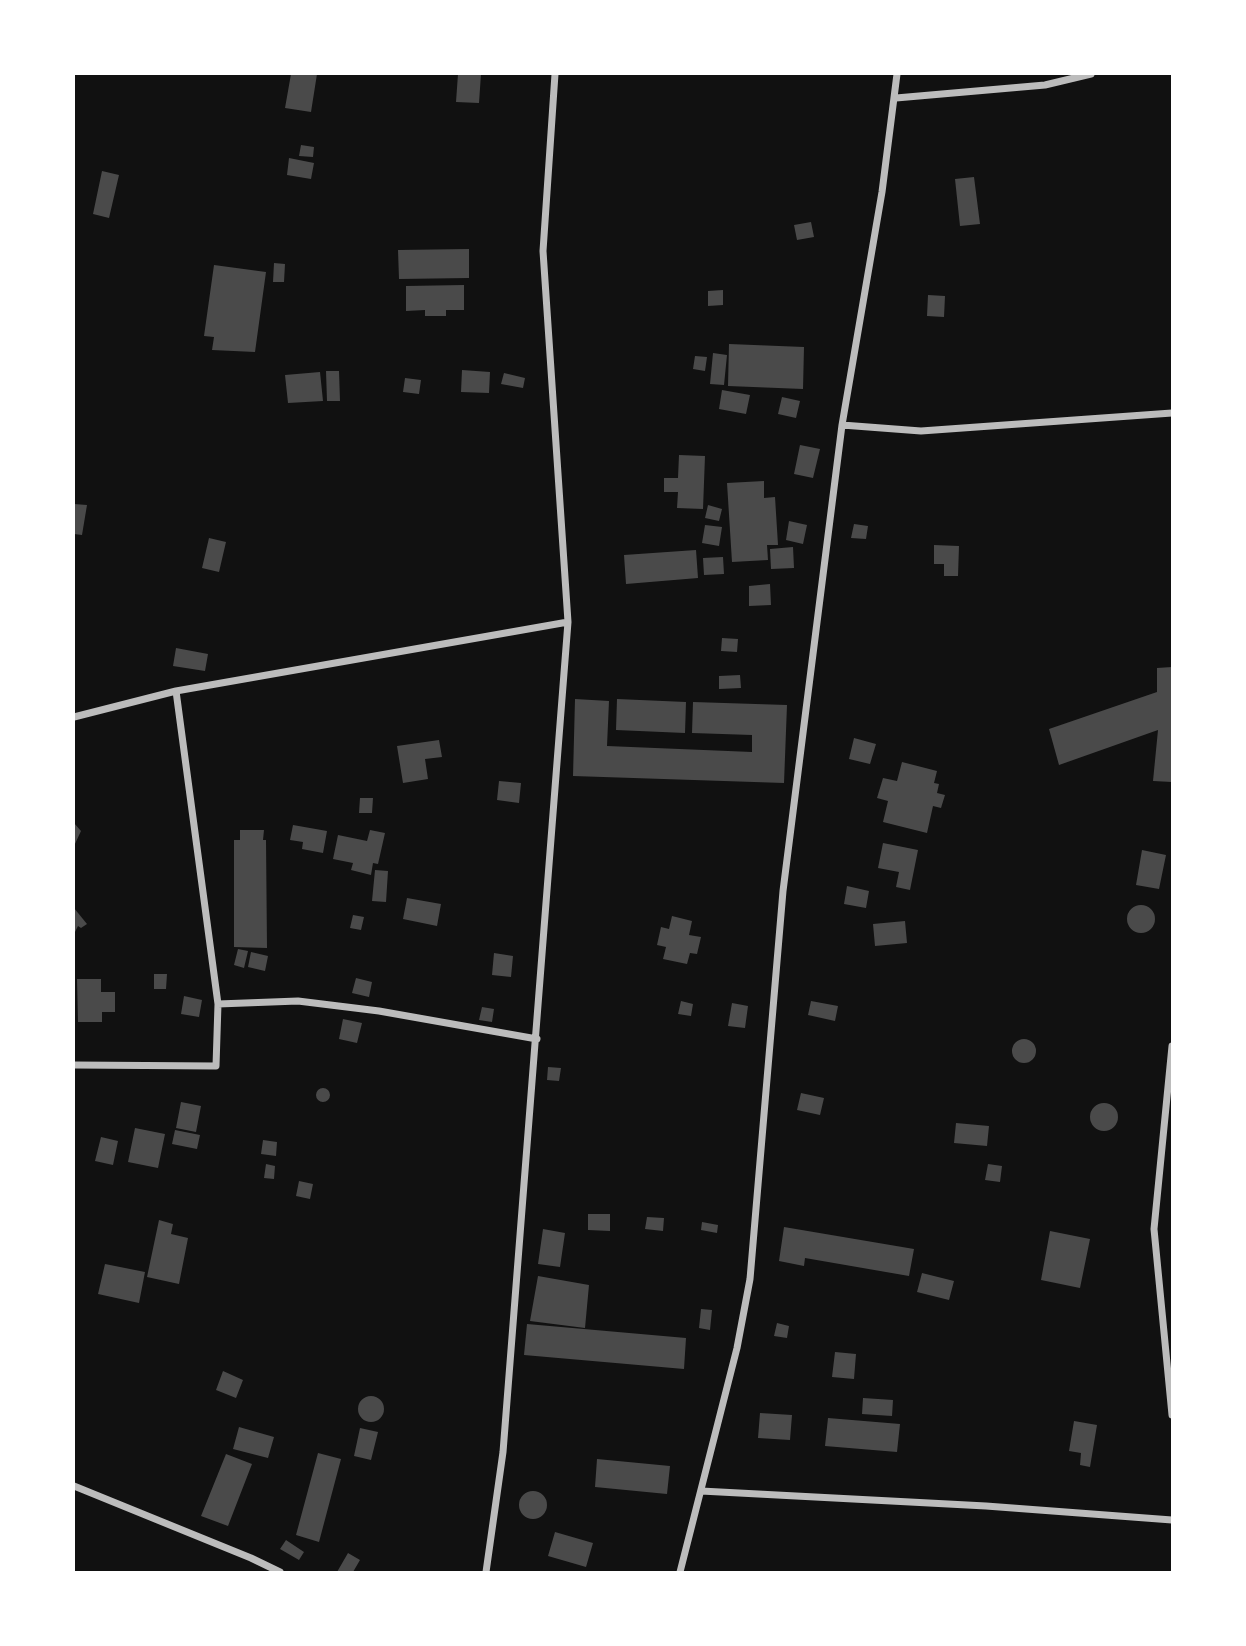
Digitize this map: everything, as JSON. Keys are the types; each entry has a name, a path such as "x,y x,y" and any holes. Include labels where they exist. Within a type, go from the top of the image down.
{"street":[{"path":"486,1573 503,1452 568,622 543,251 555,74"},
{"path":"680,1573 737,1348 750,1279 783,891 842,425 896,98 897,74"},
{"path":"896,98 1045,85 1091,74"},
{"path":"842,425 921,431 1172,413"},
{"path":"74,717 176,691 568,622"},
{"path":"74,1065 216,1066 218,1004 176,691"},
{"path":"218,1004 298,1001 379,1011 537,1039"},
{"path":"1172,1046 1154,1230 1172,1415"},
{"path":"74,1486 251,1558 280,1573"},
{"path":"701,1491 986,1506 1172,1520"}],"building":[{"path":"291,74 317,74 311,112 285,108"},
{"path":"458,74 481,74 479,103 456,102"},
{"path":"301,145 314,147 313,157 299,156"},
{"path":"289,158 314,163 311,179 287,175"},
{"path":"102,171 119,175 109,218 93,214"},
{"path":"974,177 980,224 960,226 955,179"},
{"path":"811,222 814,237 797,240 794,225"},
{"path":"469,249 469,278 399,279 398,250"},
{"path":"274,263 285,264 284,282 273,282"},
{"path":"214,265 266,272 255,352 212,350 214,337 204,336"},
{"path":"464,285 464,310 446,310 446,316 425,316 425,310 406,311 406,286"},
{"path":"723,290 723,305 708,306 708,291"},
{"path":"928,295 945,296 944,317 927,316"},
{"path":"729,344 804,347 803,389 728,386"},
{"path":"713,353 727,355 724,385 710,384"},
{"path":"695,356 707,357 705,371 693,369"},
{"path":"462,370 490,372 489,393 461,392"},
{"path":"326,371 339,371 340,401 327,401"},
{"path":"320,372 323,401 288,403 285,375"},
{"path":"504,373 525,378 523,388 501,384"},
{"path":"405,378 421,380 419,394 403,392"},
{"path":"722,390 750,395 746,414 719,409"},
{"path":"782,397 800,401 796,418 778,414"},
{"path":"800,445 820,449 813,478 794,474"},
{"path":"679,455 705,456 703,509 677,508 678,492 664,492 664,478 678,478"},
{"path":"764,481 764,498 775,497 778,545 767,545 768,560 732,562 727,483"},
{"path":"74,504 87,505 82,535 74,534"},
{"path":"708,505 722,509 719,521 705,518"},
{"path":"789,521 807,525 803,544 786,540"},
{"path":"854,524 868,526 866,539 851,538"},
{"path":"705,525 722,527 719,546 702,543"},
{"path":"209,538 226,542 219,572 202,568"},
{"path":"934,545 959,546 958,576 944,576 944,564 934,564"},
{"path":"793,547 794,568 771,569 770,549"},
{"path":"696,550 698,578 626,584 624,555"},
{"path":"723,557 724,574 704,575 703,558"},
{"path":"770,584 771,605 749,606 749,586"},
{"path":"722,638 738,639 737,652 721,651"},
{"path":"176,648 208,654 205,671 173,666"},
{"path":"1172,667 1172,782 1153,781 1158,730 1059,765 1049,729 1157,692 1157,668"},
{"path":"740,675 741,688 719,689 719,676"},
{"path":"575,699 609,701 607,746 752,752 752,735 692,733 693,702 787,705 784,783 573,776"},
{"path":"617,699 686,702 685,733 616,730"},
{"path":"854,738 876,744 870,764 849,759"},
{"path":"439,740 442,757 425,759 428,779 403,783 397,746"},
{"path":"902,762 937,771 934,783 939,784 937,793 945,795 941,808 933,806 927,833 883,822 888,801 877,798 883,778 897,781"},
{"path":"499,781 521,783 519,803 497,800"},
{"path":"360,798 373,798 372,813 359,813"},
{"path":"74,823 81,831 75,845"},
{"path":"293,825 327,831 323,853 302,849 303,842 290,840"},
{"path":"240,830 264,830 267,948 234,947 234,840 240,840"},
{"path":"370,830 385,833 378,864 373,863 371,875 351,870 353,863 333,859 338,835 367,841"},
{"path":"883,843 918,850 910,890 896,887 899,872 878,868"},
{"path":"1142,850 1166,855 1159,889 1136,885"},
{"path":"375,870 388,871 386,902 372,901"},
{"path":"847,886 869,891 866,908 844,904"},
{"path":"407,898 441,904 437,926 403,919"},
{"path":"1141,905 1151,909 1155,919 1151,929 1141,933 1131,929 1127,919 1131,909"},
{"path":"74,908 87,924 81,928 78,926 74,934"},
{"path":"353,915 364,917 361,930 350,928"},
{"path":"672,916 692,921 689,935 701,937 697,954 690,953 687,964 663,959 666,947 657,945 661,927 669,929"},
{"path":"905,921 907,943 875,946 873,924"},
{"path":"238,949 248,951 244,968 234,965"},
{"path":"251,952 268,956 265,971 248,967"},
{"path":"494,953 513,956 511,977 492,975"},
{"path":"154,974 167,974 166,989 154,989"},
{"path":"356,978 372,982 369,997 352,993"},
{"path":"77,979 101,979 101,992 115,992 115,1012 102,1012 102,1022 78,1022"},
{"path":"184,996 202,1000 199,1017 181,1014"},
{"path":"681,1001 693,1004 691,1016 678,1014"},
{"path":"811,1001 838,1006 835,1021 808,1015"},
{"path":"732,1003 748,1006 745,1028 728,1026"},
{"path":"482,1007 494,1009 492,1022 479,1020"},
{"path":"343,1019 362,1023 357,1043 339,1039"},
{"path":"1024,1039 1033,1042 1036,1051 1033,1060 1024,1063 1015,1060 1012,1051 1015,1042"},
{"path":"548,1067 561,1068 559,1081 547,1080"},
{"path":"320,1088 326,1088 330,1095 326,1102 320,1102 316,1098 316,1092"},
{"path":"801,1093 824,1098 820,1115 797,1110"},
{"path":"181,1102 201,1106 196,1132 176,1128"},
{"path":"1104,1103 1114,1107 1118,1117 1114,1127 1104,1131 1094,1127 1090,1117 1094,1107"},
{"path":"956,1123 989,1126 987,1146 954,1143"},
{"path":"135,1128 165,1134 158,1168 128,1162"},
{"path":"175,1130 200,1135 197,1149 172,1144"},
{"path":"101,1137 118,1141 113,1165 95,1161"},
{"path":"263,1140 277,1142 276,1156 261,1154"},
{"path":"266,1164 275,1166 274,1179 264,1178"},
{"path":"988,1164 1002,1166 1000,1182 985,1180"},
{"path":"299,1181 313,1184 310,1199 296,1196"},
{"path":"588,1214 610,1214 610,1231 588,1230"},
{"path":"647,1217 664,1218 663,1231 645,1229"},
{"path":"159,1220 173,1224 171,1234 188,1238 179,1284 147,1277"},
{"path":"702,1222 718,1225 717,1233 701,1230"},
{"path":"784,1227 914,1249 909,1276 805,1258 804,1266 779,1261"},
{"path":"543,1229 565,1233 560,1267 538,1264"},
{"path":"1050,1231 1090,1239 1080,1288 1041,1280"},
{"path":"105,1264 145,1272 139,1303 98,1294"},
{"path":"922,1273 954,1281 949,1300 917,1292"},
{"path":"538,1276 589,1285 585,1328 530,1321"},
{"path":"701,1309 712,1310 710,1330 699,1328"},
{"path":"777,1323 789,1326 787,1338 774,1336"},
{"path":"527,1324 686,1338 684,1369 524,1355"},
{"path":"835,1352 856,1354 854,1379 832,1377"},
{"path":"223,1371 243,1380 236,1398 216,1390"},
{"path":"371,1396 380,1400 384,1409 380,1418 371,1422 362,1418 358,1409 362,1400"},
{"path":"863,1398 893,1400 892,1416 862,1414"},
{"path":"760,1413 792,1415 790,1440 758,1438"},
{"path":"828,1418 900,1424 897,1452 825,1446"},
{"path":"1074,1421 1097,1425 1090,1467 1080,1465 1081,1453 1069,1451"},
{"path":"239,1427 274,1437 268,1458 233,1449"},
{"path":"360,1428 378,1432 371,1460 354,1456"},
{"path":"318,1453 341,1459 319,1542 296,1535"},
{"path":"226,1454 252,1464 228,1526 201,1516"},
{"path":"597,1459 670,1466 667,1494 595,1487"},
{"path":"533,1491 543,1495 547,1505 543,1515 533,1519 523,1515 519,1505 523,1495"},
{"path":"555,1532 593,1543 586,1567 548,1556"},
{"path":"286,1540 304,1552 299,1560 280,1549"},
{"path":"348,1553 360,1560 353,1572 337,1572"}]}
